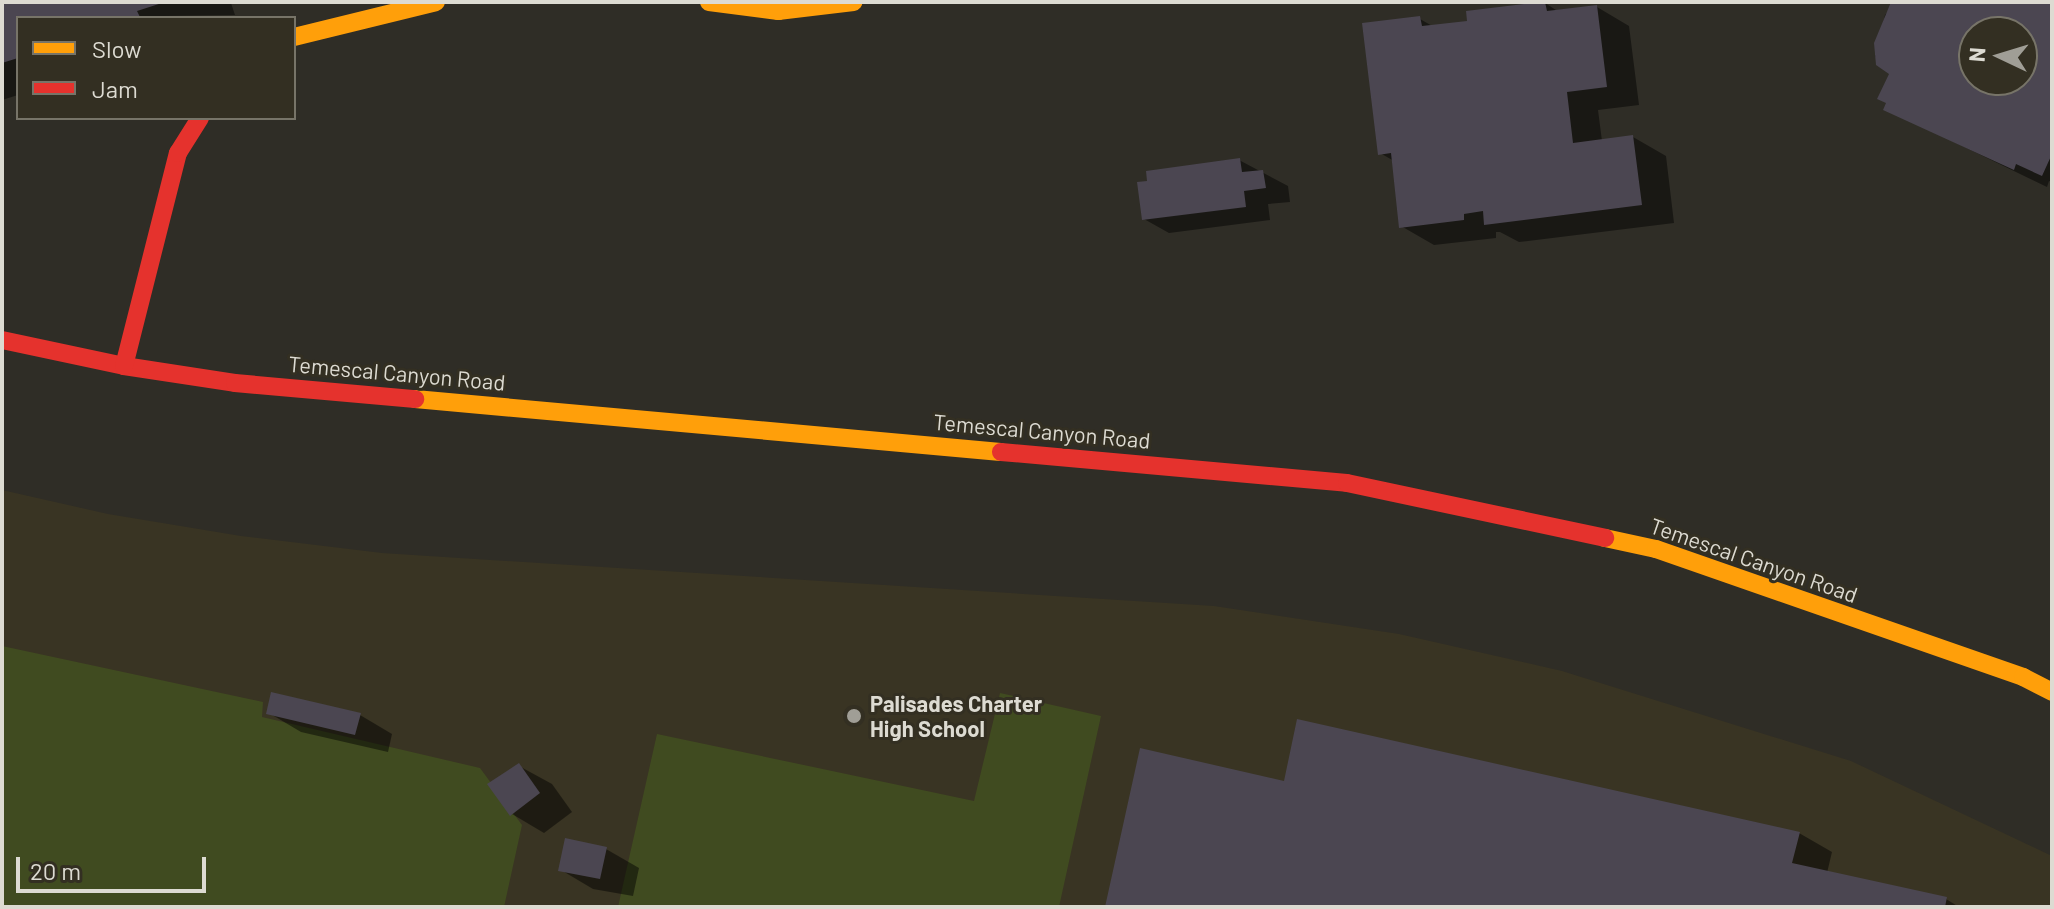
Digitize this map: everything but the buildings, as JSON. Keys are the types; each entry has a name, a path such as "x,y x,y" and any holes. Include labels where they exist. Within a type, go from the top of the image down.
{"main road":[{"path":"296,37 436,2"},
{"path":"709,2 778,11 853,2"},
{"path":"124,366 178,153 199,120"},
{"name":"Temescal Canyon Road","path":"2,340 124,366 235,383 1347,483 1656,549 2023,677 2052,692"}],"shaded area":[{"name":"Palisades Charter High School","path":"2,490 108,514 241,536 382,553 1214,606 1399,634 1562,671 1851,761 2052,856 2052,907 2,907"}],"green space":[{"path":"2,646 263,702 262,717 480,768 522,825 504,907 2,907"},
{"path":"1000,693 1101,716 1059,907 618,907 657,734 974,801"}],"traffic: slow":[{"path":"296,37 436,2"},
{"path":"709,2 778,11 853,2"},
{"path":"415,399 1001,452"},
{"path":"1605,538 1656,549 2023,677 2052,692"}],"traffic: jam":[{"path":"124,366 178,153 199,120"},
{"path":"2,340 124,366 235,383 415,399"},
{"path":"1001,452 1347,483 1605,538"}],"place":[{"name":"Palisades Charter High School","path":"854,716"}]}
